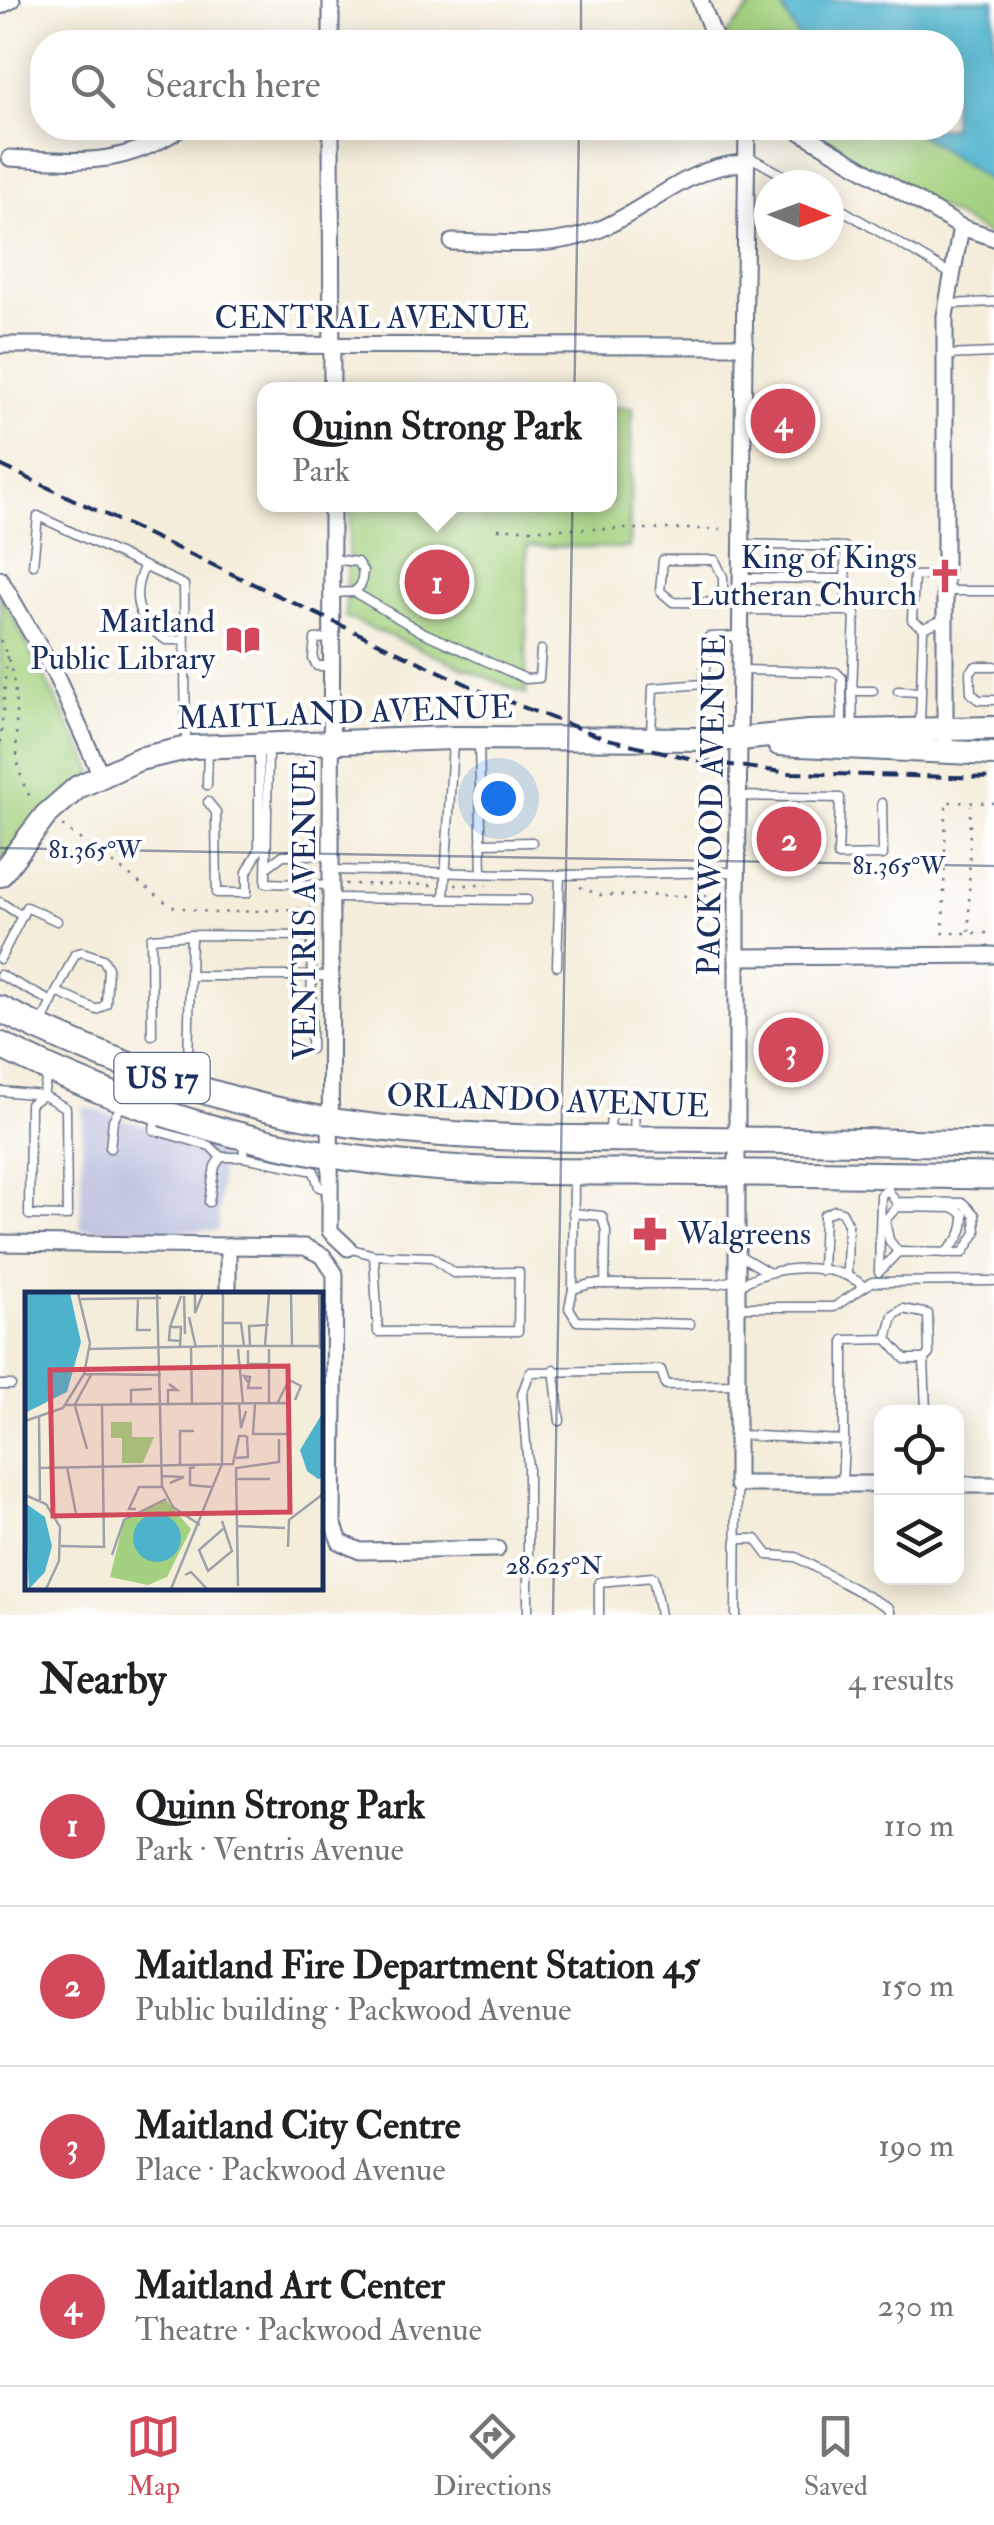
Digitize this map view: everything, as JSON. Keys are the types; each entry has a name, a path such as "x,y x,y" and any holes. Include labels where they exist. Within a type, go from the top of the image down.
{"main road":[{"name":"MAITLAND AVENUE","path":"0,875 46,815 100,774 197,747 333,739 740,740 848,731 994,728"},
{"name":"MAITLAND AVENUE","path":"740,740 808,748 994,754"},
{"name":"ORLANDO AVENUE","path":"0,1009 181,1084 333,1121 482,1138 994,1144"},
{"name":"ORLANDO AVENUE","path":"0,1045 157,1110 206,1135 318,1159 466,1170 738,1173 888,1182 994,1176"}],"street":[{"path":"0,6 12,0"},
{"path":"330,0 331,30"},
{"path":"700,0 711,30"},
{"path":"10,158 97,162 128,157 159,140"},
{"path":"331,140 332,382"},
{"name":"PACKWOOD AVENUE","path":"737,1484 738,796 746,140"},
{"path":"814,140 961,227 994,238"},
{"path":"452,242 543,243 581,236 715,165 744,158"},
{"path":"945,754 945,354 947,304 961,227"},
{"name":"CENTRAL AVENUE","path":"0,345 745,346"},
{"name":"VENTRIS AVENUE","path":"332,512 333,1121 318,1159 330,1190 330,1231 348,1248"},
{"path":"0,579 55,674 100,774"},
{"path":"737,956 994,955"},
{"path":"0,1243 305,1248 324,1256 336,1274 333,1522 340,1542 360,1551 497,1549"},
{"path":"228,1246 228,1292"},
{"path":"737,1484 874,1484"},
{"path":"964,1484 994,1485"}],"lane":[{"path":"744,158 769,170"},
{"path":"844,211 951,274"},
{"path":"947,304 994,302"},
{"path":"945,354 994,354"},
{"path":"34,565 38,516 184,586 184,640 197,747 208,785"},
{"path":"743,537 845,547 846,612"},
{"path":"332,559 350,560 361,566 363,579 354,592"},
{"path":"723,603 723,577 715,560 663,560 660,591 667,600 854,614 848,731"},
{"path":"144,567 136,585 140,612 166,640 184,640"},
{"path":"923,628 912,620 914,576 994,591"},
{"path":"742,578 847,580"},
{"path":"332,592 354,592 420,631 526,678 539,678 542,650"},
{"path":"923,628 945,619"},
{"path":"920,729 923,628"},
{"path":"650,739 653,688 703,684 708,637 742,636"},
{"path":"994,666 976,666 970,672 971,693 979,700 994,700"},
{"path":"742,670 836,672 842,678 848,731"},
{"path":"852,691 874,691"},
{"path":"898,691 920,692"},
{"path":"444,899 454,738"},
{"path":"480,738 482,873"},
{"path":"208,802 216,812 216,893 246,893 247,872 259,850 263,743"},
{"path":"263,743 266,883 445,873 738,872"},
{"path":"738,796 840,798 838,856 883,855 882,803"},
{"path":"482,842 532,842"},
{"path":"266,867 283,854 332,877 444,899 527,900"},
{"path":"557,966 560,875"},
{"path":"0,902 22,916"},
{"path":"0,959 26,908 57,921"},
{"path":"181,1084 188,1065 191,935"},
{"path":"152,1035 151,938 332,935"},
{"path":"311,1049 312,936"},
{"path":"39,1028 75,954 82,952 103,959 108,968 106,1004 97,1010 57,992"},
{"path":"0,975 52,1002"},
{"path":"190,976 332,976"},
{"path":"0,1091 43,1095 66,1108 67,1216 29,1215 30,1104 43,1095 49,1068"},
{"path":"110,1148 113,1120 125,1099"},
{"path":"613,1100 621,1139"},
{"path":"621,1139 635,1100"},
{"path":"206,1135 221,1157"},
{"path":"209,1202 215,1166 221,1157 244,1146"},
{"path":"574,1172 573,1289 569,1308 577,1322 690,1324"},
{"path":"888,1182 896,1202 963,1204 975,1214 976,1233 963,1253 898,1252"},
{"path":"878,1277 881,1195 888,1182"},
{"path":"898,1252 884,1228 885,1220 897,1207 956,1208 964,1215 964,1228 960,1240 945,1253"},
{"path":"822,1271 824,1215 835,1210 842,1212 848,1224 847,1272"},
{"path":"574,1212 602,1216 606,1231 605,1284"},
{"path":"348,1248 374,1255 432,1256 454,1272 519,1272 518,1332 378,1332 374,1255"},
{"path":"739,1308 834,1307 846,1303 878,1277 898,1252"},
{"path":"739,1255 766,1270"},
{"path":"573,1289 605,1284 739,1283 766,1270 847,1272 864,1286"},
{"path":"878,1277 994,1281"},
{"path":"842,1484 844,1340 886,1339 905,1359 924,1359 929,1354 928,1314 902,1309 893,1316 886,1339"},
{"path":"924,1359 926,1405"},
{"path":"554,1369 560,1421"},
{"path":"528,1615 528,1468 522,1394 530,1372 660,1370 666,1385 738,1384"},
{"path":"0,1385 11,1385"},
{"path":"737,1435 844,1440"},
{"path":"736,1615 737,1484"},
{"path":"737,1539 756,1540 768,1554 796,1556 889,1608 891,1615"},
{"path":"599,1615 598,1582 653,1577 660,1615"}],"path":[{"path":"498,529 743,537"},
{"path":"0,752 7,653"},
{"path":"994,803 946,802 943,933 994,933"},
{"path":"969,933 970,802"}],"shaded area":[{"path":"83,1106 222,1151 218,1231 80,1229"}],"green space":[{"path":"757,0 778,0 794,30 731,30"},
{"path":"817,140 928,140 994,184 994,238"},
{"path":"617,408 632,408 629,548 527,546 526,694 345,617 351,512 617,512"},
{"path":"0,592 94,772 0,860"}],"water":[{"path":"778,0 994,0 994,184 928,140 964,140 964,30 794,30"}],"railway":[{"path":"0,465 481,691 604,738 701,761 790,773 994,778"}],"place":[{"name":"Maitland Art Center","path":"783,421"},
{"name":"King of Kings Lutheran Church","path":"945,576"},
{"name":"Quinn Strong Park","path":"437,582"},
{"name":"Maitland Public Library","path":"243,640"},
{"name":"Maitland Fire Department Station 45","path":"789,839"},
{"name":"Maitland City Centre","path":"791,1050"},
{"name":"Walgreens","path":"650,1234"}]}
